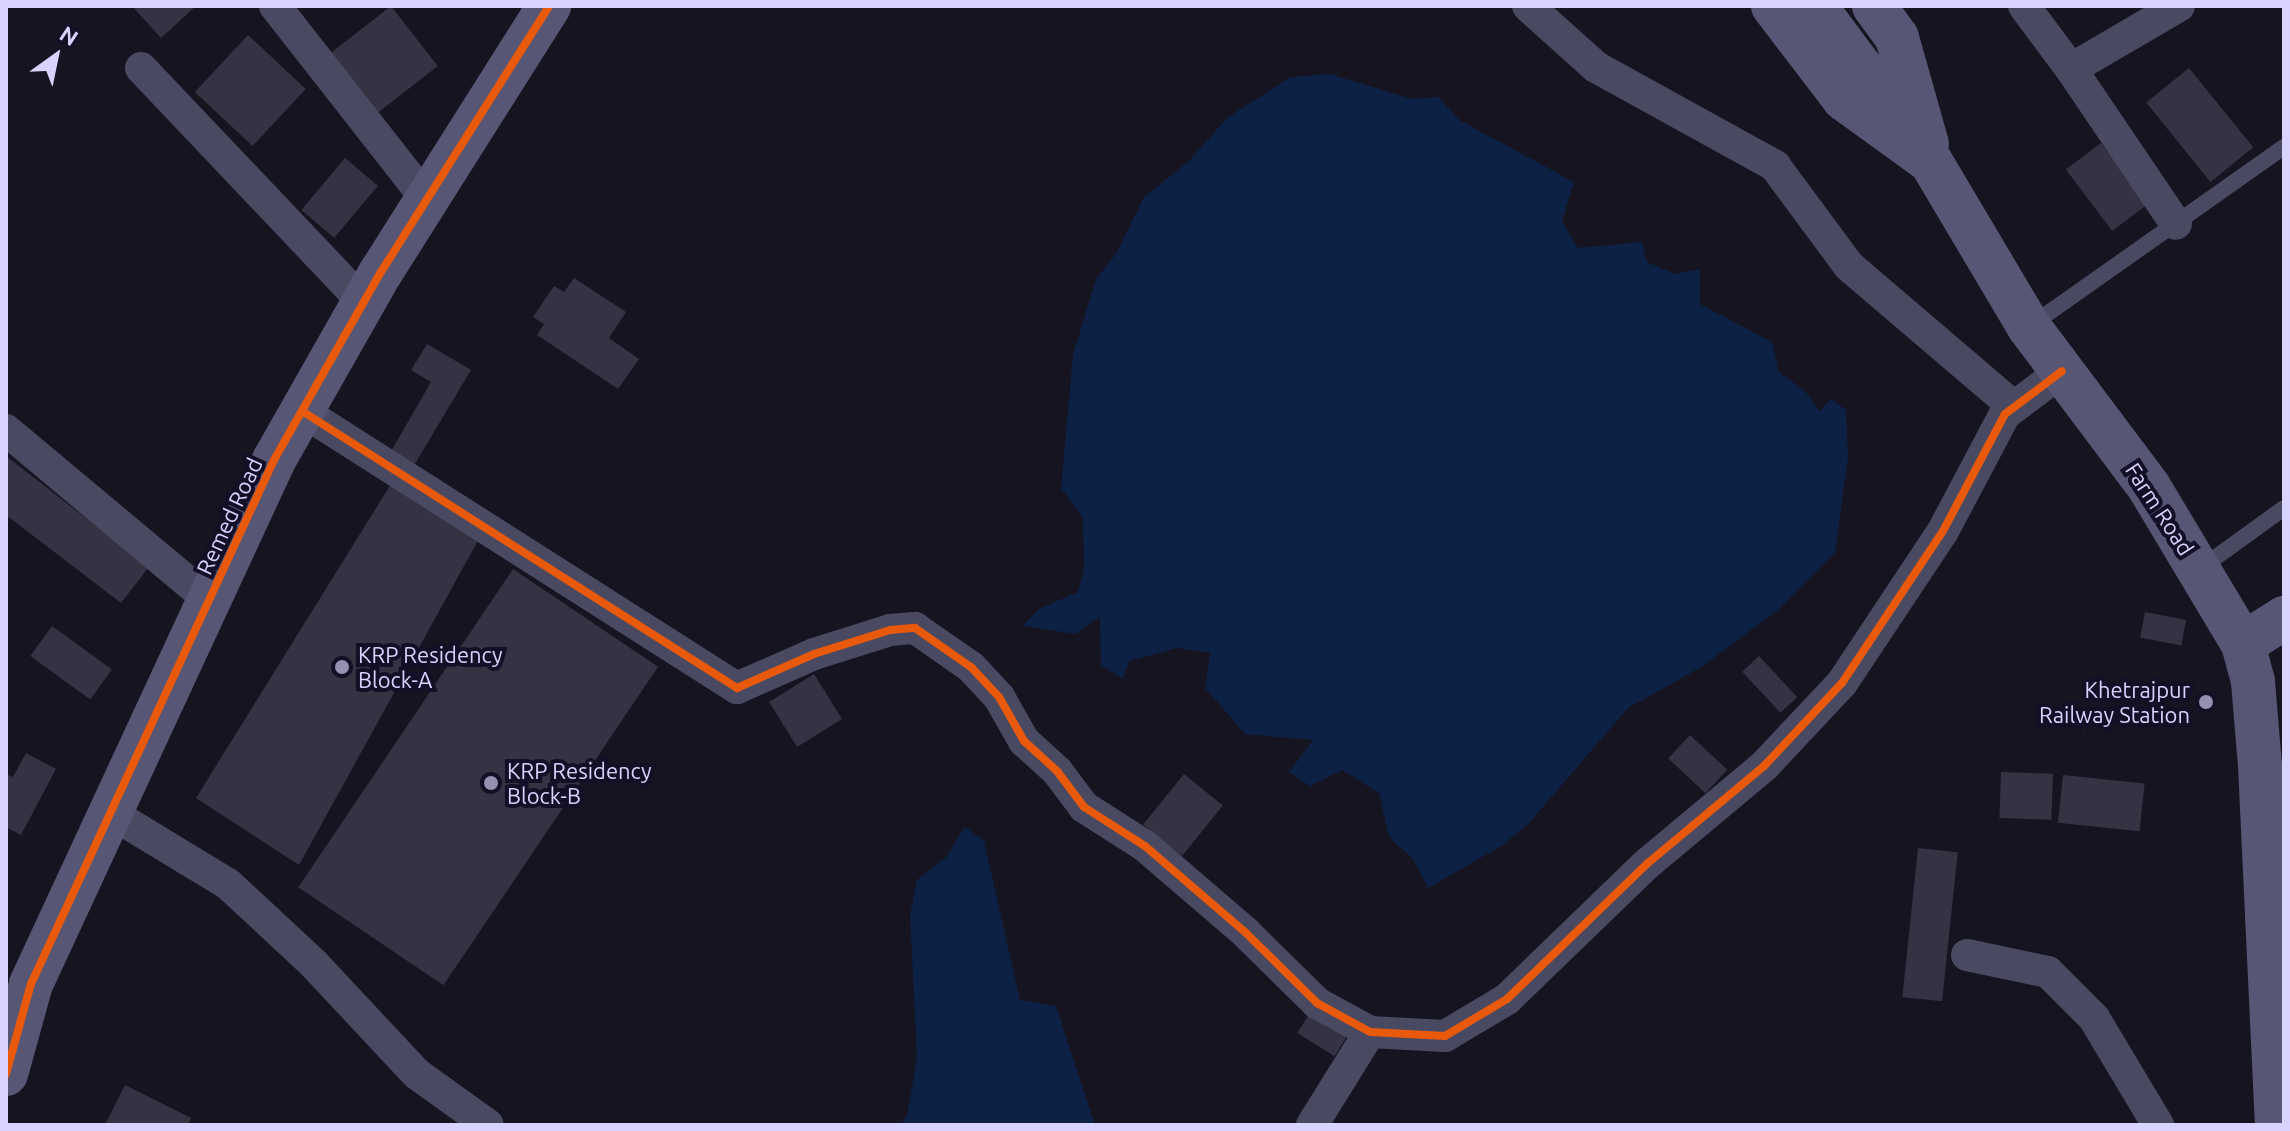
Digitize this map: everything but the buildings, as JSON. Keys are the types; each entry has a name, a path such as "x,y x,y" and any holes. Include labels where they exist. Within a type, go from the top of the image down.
{"street":[{"path":"275,6 427,200"},
{"name":"Remed Road","path":"6,1074 18,977 111,813 209,600 302,411 364,303 549,6"},
{"path":"1528,6 1596,67 1775,166 1849,266 2014,407"},
{"name":"Farm Road","path":"1773,6 1844,99 1931,162 2029,327 2149,487 2243,644 2253,682 2260,766 2277,1125"},
{"path":"1815,6 1931,162"},
{"path":"1874,6 1897,38 1908,66 1931,162"},
{"path":"2024,6 2071,69 2176,224"},
{"path":"2071,69 2179,6"},
{"path":"141,68 364,303"},
{"path":"302,411 737,688 814,654 890,630 915,628 971,667 999,697 1024,741 1057,771 1084,807 1145,846 1246,933 1317,1003 1370,1032 1445,1036 1507,999 1648,863 1765,765 1842,683 1943,531 2005,414 2062,371"},
{"path":"6,430 209,600"},
{"path":"2243,644 2284,618"},
{"path":"111,813 228,884 313,963 417,1074 488,1125"},
{"path":"1967,955 2048,972 2094,1018 2158,1125"},
{"path":"1312,1125 1370,1032"}],"lane":[{"path":"2029,327 2284,147"},
{"path":"2199,570 2284,508"}],"water":[{"path":"1330,74 1412,99 1439,97 1459,120 1574,182 1562,221 1578,248 1642,242 1647,262 1675,274 1700,269 1700,304 1772,342 1779,372 1805,391 1819,411 1831,399 1846,410 1848,458 1835,552 1778,610 1703,666 1628,708 1529,823 1503,845 1428,888 1413,859 1389,837 1379,793 1342,770 1310,786 1289,772 1313,740 1245,734 1205,688 1210,653 1177,648 1129,661 1123,679 1101,665 1100,616 1076,634 1023,626 1039,609 1078,592 1084,570 1083,518 1061,488 1073,355 1096,279 1116,254 1144,197 1188,162 1228,117 1291,77"},
{"path":"965,827 984,841 1020,1000 1056,1006 1095,1125 900,1125 907,1116 917,1058 910,915 917,880 946,857"}],"cycle path":[{"path":"6,1074 31,984 274,460 381,272 549,6"},
{"path":"302,411 737,688 814,654 890,630 915,628 971,667 999,697 1024,741 1057,771 1084,807 1145,846 1246,933 1317,1003 1370,1032 1445,1036 1507,999 1648,863 1765,765 1842,683 1943,531 2005,414 2062,371"}],"place":[{"name":"KRP Residency Block-A","path":"342,667"},
{"name":"Khetrajpur Railway Station","path":"2206,702"},
{"name":"KRP Residency Block-B","path":"491,783"}]}
